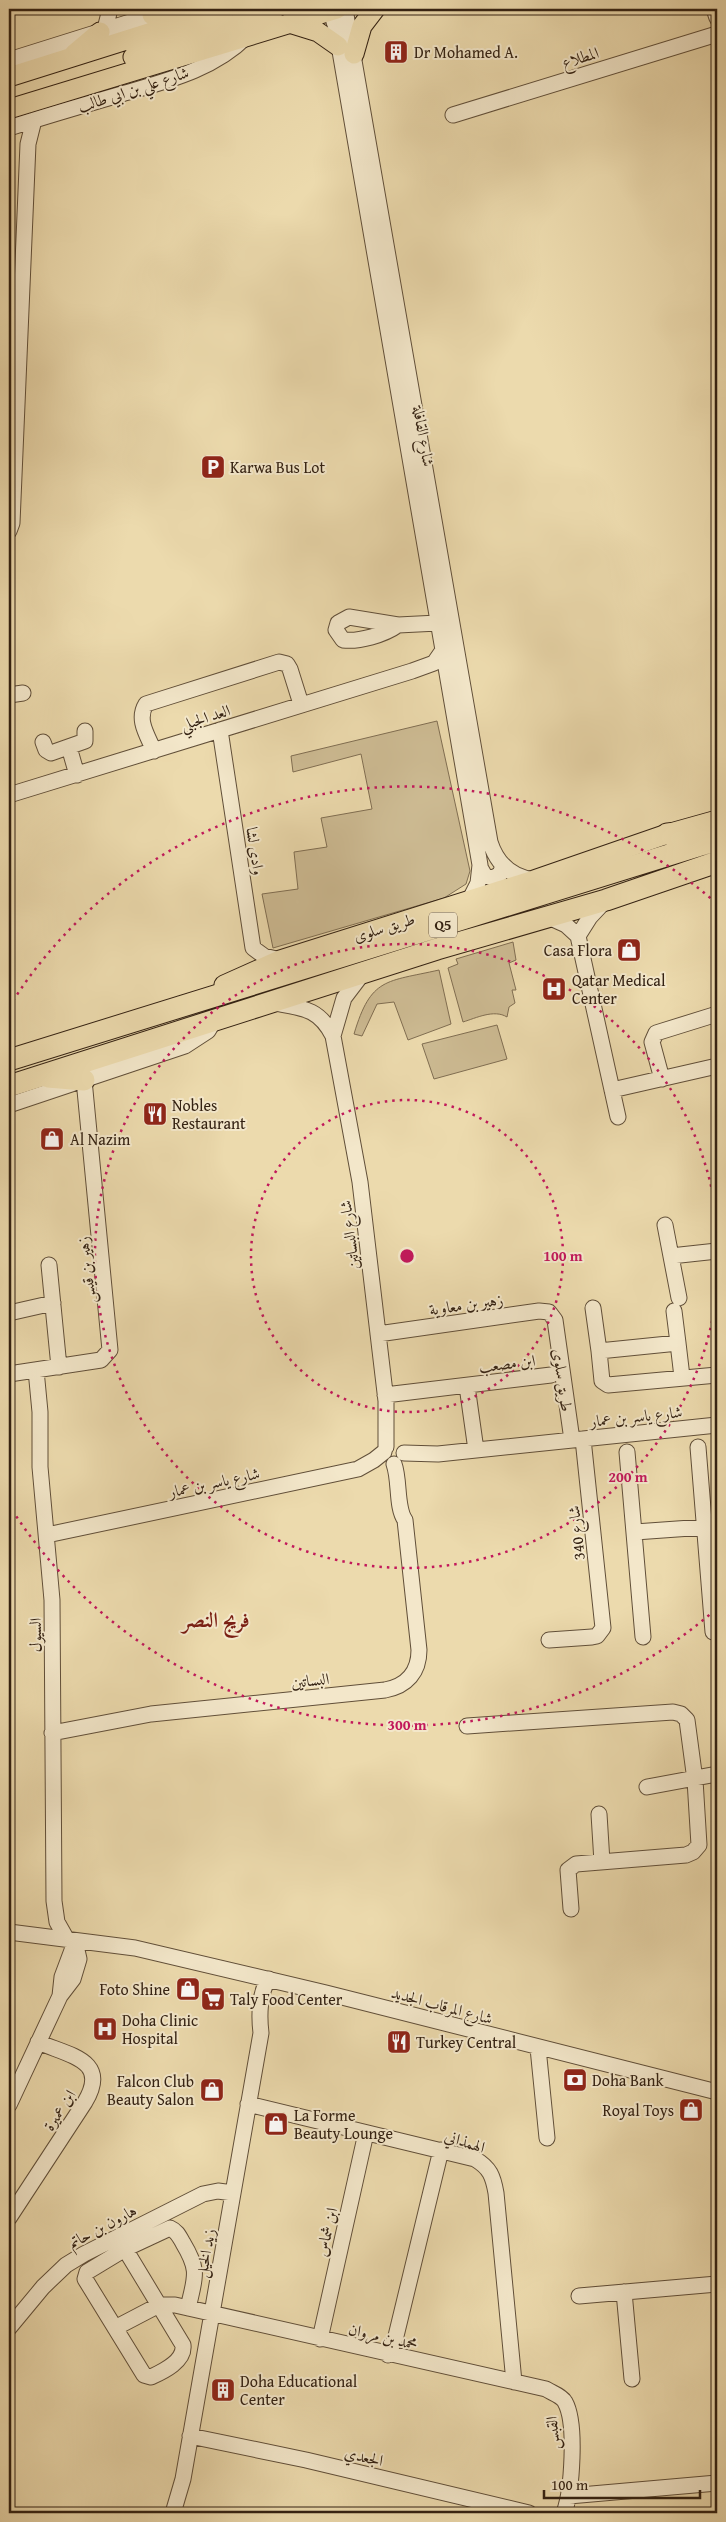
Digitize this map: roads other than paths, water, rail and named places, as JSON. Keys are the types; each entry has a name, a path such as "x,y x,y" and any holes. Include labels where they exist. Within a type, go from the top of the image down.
{"highway":[{"path":"667,834 717,830"},
{"name":"طريق سلوى","path":"9,1060 717,840"},
{"name":"Q5","path":"9,1086 364,972 546,916 606,900 717,862"},
{"path":"38,1076 84,1080"}],"main road":[{"path":"9,73 71,58 225,9"},
{"path":"16,107 65,79 264,15 275,9"},
{"name":"شارع علي بن ابي طالب","path":"16,107 335,9"},
{"path":"288,23 318,32 346,50 375,9"},
{"path":"152,15 194,18"},
{"path":"71,58 102,30"},
{"name":"طريق سلوى","path":"169,1010 280,960 534,880 667,834 717,820"}],"street":[{"path":"102,30 110,9"},
{"path":"117,9 132,21"},
{"path":"9,73 102,30 173,9"},
{"name":"شارع القافلة","path":"335,9 346,50 489,832 493,851 503,866"},
{"path":"714,9 717,18"},
{"name":"شارع علي بن ابي طالب","path":"9,128 162,82 210,64 232,50 249,34"},
{"name":"المطلاع","path":"453,114 717,34"},
{"name":"شارع القافلة","path":"346,50 438,623 481,869 476,888 469,901"},
{"path":"9,531 12,524 17,445 29,136 34,120"},
{"path":"9,132 18,139 28,153"},
{"path":"398,625 438,623"},
{"name":"العد الجبلي","path":"9,795 412,671 434,663 443,650"},
{"path":"154,751 141,720 141,712 146,704 278,662 287,664 290,669 301,704"},
{"name":"العد الجبلي","path":"412,671 434,669 447,674"},
{"name":"وادى لشا","path":"220,730 253,948 264,956 280,960"},
{"path":"44,742 46,750 51,753 85,741 85,731"},
{"path":"69,747 77,775"},
{"path":"481,869 485,876 493,878 500,874 503,866 518,877 534,880"},
{"path":"578,936 590,917 606,900"},
{"path":"546,916 566,925 578,936 618,1117"},
{"name":"شارع البساتين","path":"333,1036 344,998 364,972"},
{"name":"شارع البساتين","path":"273,1002 311,1011 322,1018 333,1036 360,1182 385,1398 385,1449"},
{"path":"662,1079 652,1042 656,1033 717,1014"},
{"path":"9,1105 185,1046 208,1031 214,1020"},
{"path":"612,1090 717,1069"},
{"name":"زهير بن قيس","path":"9,1374 100,1360 110,1350 84,1080"},
{"path":"665,1224 671,1256 682,1377"},
{"path":"671,1256 717,1252"},
{"path":"49,1265 59,1366"},
{"path":"9,1313 53,1302"},
{"path":"593,1308 602,1382 608,1385 716,1373"},
{"name":"زهير بن معاوية","path":"378,1334 539,1311 549,1312 555,1320"},
{"name":"طريق سلوى","path":"555,1320 577,1440"},
{"path":"599,1351 678,1343"},
{"name":"السيول","path":"36,1370 40,1412 40,1467 47,1535 52,1618 54,1901 57,1922 72,1943"},
{"name":"ابن مصعب","path":"385,1398 551,1375"},
{"name":"ابن مصعب","path":"468,1386 476,1450"},
{"name":"شارع البساتين","path":"385,1398 402,1459"},
{"name":"شارع ياسر بن عمار","path":"402,1459 717,1425"},
{"name":"شارع 340","path":"549,1640 597,1636 603,1628 604,1622 577,1440"},
{"path":"698,1446 711,1529"},
{"path":"385,1449 402,1459"},
{"name":"شارع ياسر بن عمار","path":"47,1535 358,1469 374,1460 385,1449"},
{"path":"627,1452 643,1637"},
{"name":"البساتين","path":"52,1733 132,1717 385,1690 404,1684 416,1669 419,1659 405,1520 408,1512 402,1459"},
{"path":"713,1632 710,1520 717,1516"},
{"path":"635,1532 711,1529"},
{"path":"467,1726 672,1712 681,1714 687,1720 695,1780 699,1845 693,1852 686,1855 576,1864 568,1870 570,1909"},
{"path":"647,1787 695,1780 717,1774"},
{"path":"695,1780 717,1781"},
{"path":"599,1814 602,1862"},
{"name":"السيول","path":"35,1934 48,1921 54,1901"},
{"name":"شارع المرقاب الجديد","path":"9,1932 35,1934 72,1943"},
{"name":"شارع المرقاب الجديد","path":"9,1938 72,1943 157,1955 271,1979 717,2092"},
{"path":"9,2105 60,1996 62,1977 72,1943"},
{"name":"زيد الخيل","path":"173,2513 190,2436 261,2032 267,2020 274,1994 271,1979"},
{"name":"ابن عميرة","path":"9,2218 85,2102 92,2090 94,2080 92,2070 85,2063 38,2042"},
{"path":"538,2048 547,2138"},
{"name":"الهمذاني","path":"248,2104 441,2150 475,2159 488,2167 493,2177 514,2382"},
{"name":"ابن شماس","path":"320,2339 366,2133"},
{"path":"392,2356 441,2150"},
{"name":"هارون بن حاتم","path":"9,2328 50,2279 75,2259 203,2194 218,2191 233,2193"},
{"path":"125,2249 159,2305 183,2350 179,2360 156,2375 148,2377 144,2375 85,2275 89,2270 125,2249 170,2228 176,2231 195,2265 195,2277 188,2308"},
{"path":"579,2296 717,2284"},
{"path":"624,2292 632,2379"},
{"path":"115,2328 159,2305"},
{"name":"محمد بن مروان","path":"159,2305 188,2308 392,2356 546,2389"},
{"name":"القبس","path":"546,2389 564,2400 569,2412 572,2477 570,2496 564,2513"},
{"name":"الجعدي","path":"190,2436 306,2460 529,2513"},
{"name":"زيد الخيل","path":"181,2513 182,2479"},
{"path":"570,2496 717,2483"}],"place":[{"name":"Dr Mohamed A.","path":"396,52"},
{"name":"Karwa Bus Lot","path":"213,467"},
{"name":"Casa Flora","path":"629,950"},
{"name":"Qatar Medical Center","path":"554,989"},
{"name":"Nobles Restaurant","path":"155,1114"},
{"name":"Al Nazim","path":"52,1139"},
{"name":"Foto Shine","path":"188,1989"},
{"name":"Taly Food Center","path":"213,1999"},
{"name":"Doha Clinic Hospital","path":"105,2029"},
{"name":"Turkey Central","path":"399,2042"},
{"name":"Doha Bank","path":"575,2080"},
{"name":"Falcon Club Beauty Salon","path":"212,2090"},
{"name":"Royal Toys","path":"691,2110"},
{"name":"La Forme Beauty Lounge","path":"276,2124"},
{"name":"Doha Educational Center","path":"223,2390"}],"district":[{"name":"فريج النصر","path":"216,1620"}]}
